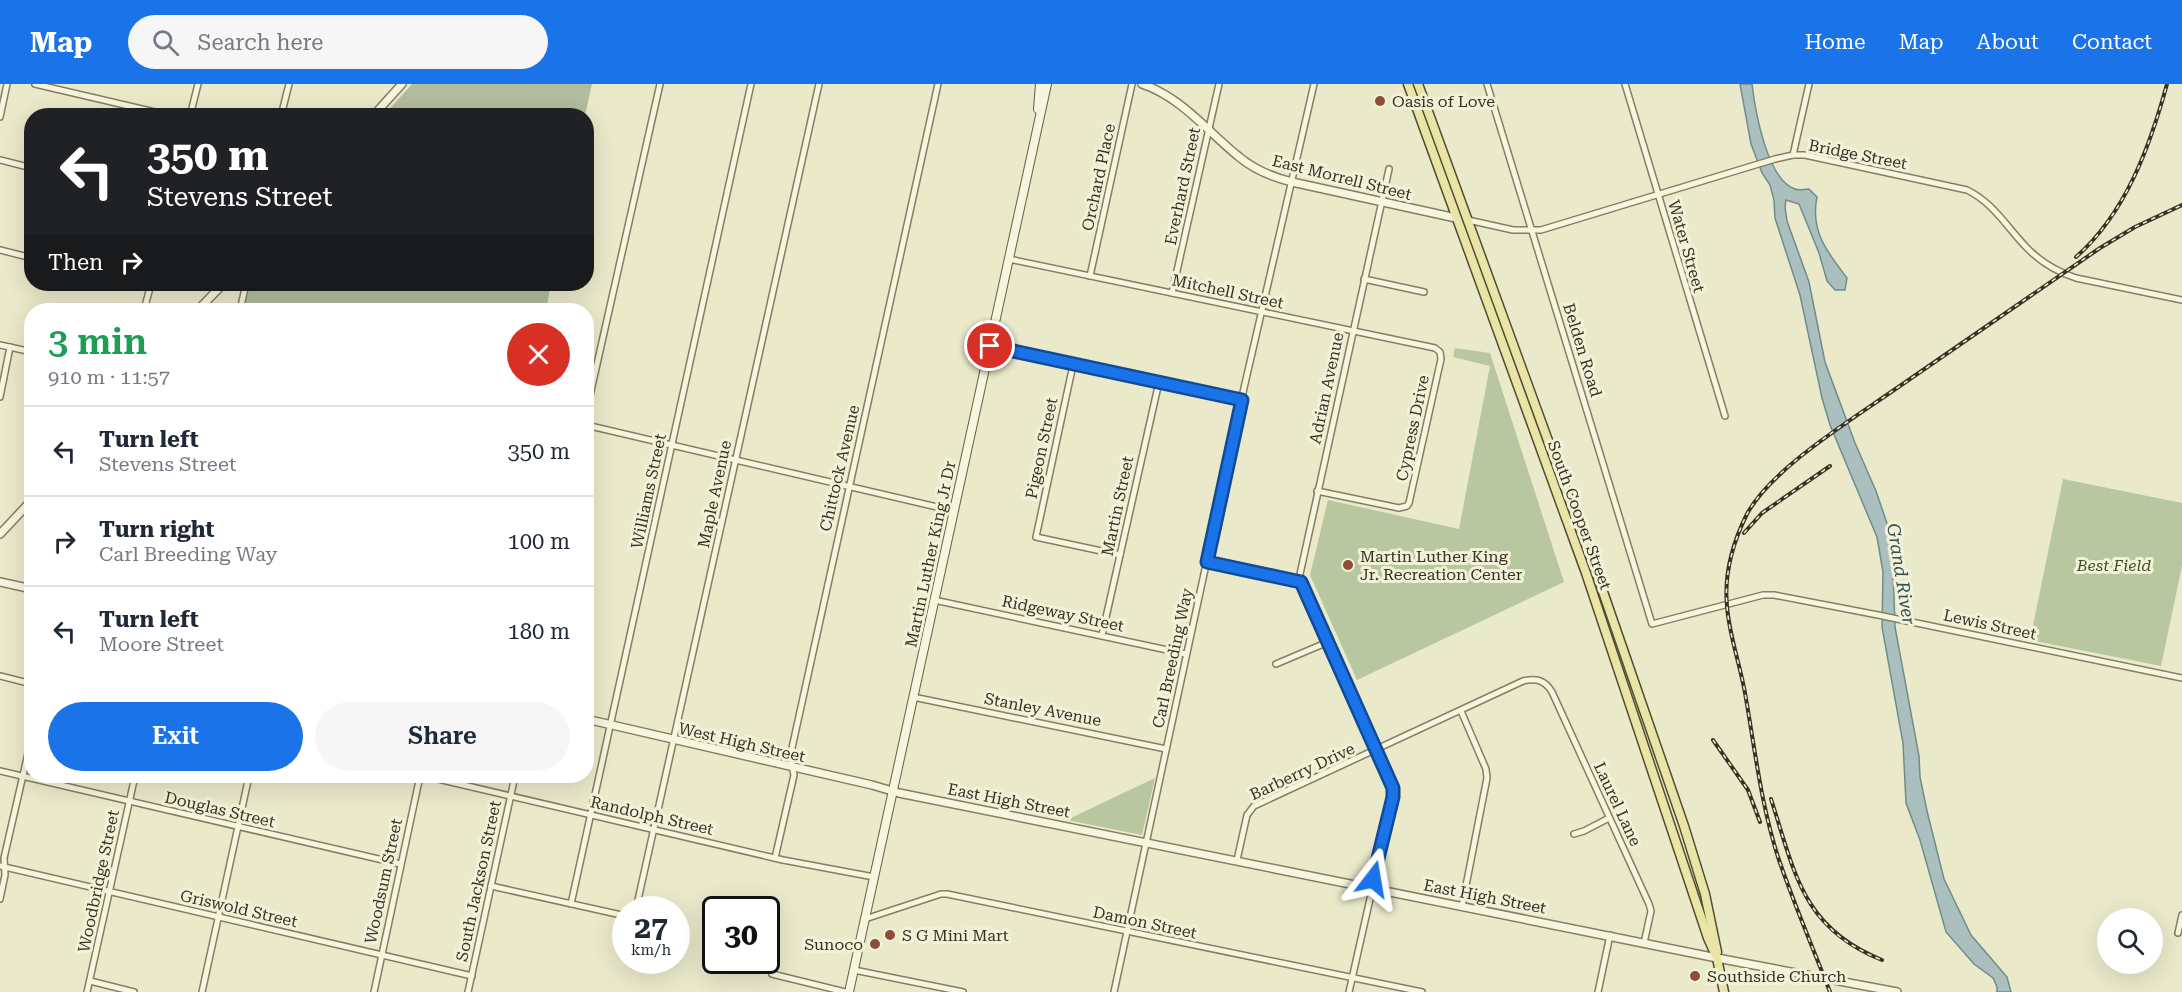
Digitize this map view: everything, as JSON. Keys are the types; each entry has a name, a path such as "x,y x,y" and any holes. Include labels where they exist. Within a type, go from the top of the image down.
{"main road":[{"name":"Martin Luther King Jr Dr","path":"847,992 854,970 1038,123 1040,84"},
{"name":"Martin Luther King Jr Dr","path":"1038,123 1041,119 1047,84"},
{"name":"South Cooper Street","path":"1408,84 1586,573 1708,938 1717,958"},
{"name":"South Cooper Street","path":"1419,84 1601,586 1684,826 1705,894 1724,992"},
{"path":"1456,218 1468,220"}],"street":[{"path":"0,117 8,84"},
{"path":"35,84 138,108"},
{"path":"192,108 198,84"},
{"path":"283,108 289,84"},
{"path":"380,108 402,84"},
{"path":"594,377 660,84"},
{"name":"Williams Street","path":"571,904 751,84"},
{"name":"Maple Avenue","path":"639,896 819,84"},
{"name":"Chittock Avenue","path":"775,858 794,775 790,757 938,84"},
{"name":"Orchard Place","path":"1090,276 1132,84"},
{"name":"East Morrell Street","path":"1142,84 1166,94 1250,165 1266,173 1292,182 1456,218"},
{"name":"Everhard Street","path":"1172,293 1219,84"},
{"name":"Carl Breeding Way","path":"1114,992 1186,654 1314,84"},
{"name":"Belden Road","path":"1487,84 1652,624"},
{"name":"Water Street","path":"1625,84 1725,416"},
{"path":"1793,155 1809,84"},
{"name":"Bridge Street","path":"1468,220 1514,230 1533,231 1775,159 1805,155 1967,190 1987,202 2041,260 2063,273 2076,278 2182,300"},
{"path":"0,160 24,166"},
{"name":"Adrian Avenue","path":"1301,582 1300,573 1317,491 1389,169"},
{"path":"0,250 24,256"},
{"name":"Mitchell Street","path":"1009,259 1435,348 1440,352"},
{"path":"1364,279 1424,292"},
{"path":"204,303 216,291"},
{"path":"0,345 24,350"},
{"path":"990,346 1242,400"},
{"path":"0,397 10,347"},
{"name":"Cypress Drive","path":"1317,491 1405,508 1409,502 1441,359 1440,352"},
{"name":"Pigeon Street","path":"1073,365 1036,537 1120,555"},
{"name":"Martin Street","path":"1102,635 1159,382"},
{"path":"594,427 954,511"},
{"path":"0,534 24,508"},
{"path":"1207,562 1301,582 1391,780 1393,797 1349,992"},
{"path":"0,582 24,587"},
{"name":"Lewis Street","path":"1652,624 1763,596 1786,597 2182,678"},
{"name":"Ridgeway Street","path":"934,600 1186,654"},
{"path":"1276,664 1328,642"},
{"path":"0,676 24,682"},
{"name":"Barberry Drive","path":"1237,860 1247,815 1254,806 1523,681 1533,679 1543,682"},
{"name":"Laurel Lane","path":"1543,682 1552,692 1649,904 1651,911 1644,943"},
{"name":"Stanley Avenue","path":"913,697 1166,749"},
{"path":"1461,711 1486,769 1487,777 1462,906"},
{"name":"West High Street","path":"594,721 892,790"},
{"path":"0,899 5,875 2,867 24,768"},
{"name":"Douglas Street","path":"0,771 22,776"},
{"name":"Douglas Street","path":"52,783 400,864"},
{"name":"Woodbridge Street","path":"87,992 133,783"},
{"path":"202,992 247,783"},
{"name":"Woodsum Street","path":"374,992 418,783"},
{"name":"Randolph Street","path":"455,783 775,858 874,877"},
{"name":"South Jackson Street","path":"468,992 514,783"},
{"name":"East High Street","path":"892,790 1717,958 1897,992"},
{"path":"1574,834 1609,818"},
{"name":"Griswold Street","path":"2,867 472,976"},
{"path":"491,886 612,913"},
{"name":"Damon Street","path":"865,919 947,894 1422,992"},
{"path":"2178,933 2182,915"},
{"path":"1598,992 1610,935"},
{"path":"854,970 963,992"},
{"path":"772,974 847,992"},
{"path":"90,981 134,992"}],"green space":[{"path":"412,84 592,84 587,108 390,108"},
{"path":"248,291 550,291 547,303 246,303"},
{"path":"1455,348 1490,353 1564,582 1357,680 1310,575 1328,500 1459,529 1490,366 1453,357"},
{"name":"Best Field","path":"2063,479 2182,503 2182,566 2161,666 2030,640"},
{"path":"1155,778 1142,835 1067,820 1073,817"}],"shaded area":[{"name":"Grand River","path":"1740,84 1752,84 1764,143 1777,172 1785,183 1795,189 1809,189 1817,197 1815,209 1818,231 1827,250 1847,278 1845,290 1835,290 1827,281 1819,253 1799,204 1786,200 1787,221 1809,282 1825,362 1892,538 1895,627 1919,756 1920,777 1944,879 1971,935 2007,977 2011,992 1997,992 1993,978 1974,964 1946,932 1920,840 1906,803 1903,743 1882,627 1883,572 1877,537 1830,425 1800,295 1775,218 1770,185 1762,173 1751,144"}],"railway":[{"path":"2076,257 2109,220 2134,177 2153,131 2167,84"},
{"path":"1830,992 1773,840 1763,798 1743,682 1730,628 1727,582 1734,547 1742,525 1758,497 1813,446 2100,248 2135,227 2182,205"},
{"path":"1744,533 1762,513 1830,466"},
{"path":"1713,740 1748,790 1760,822"},
{"path":"1771,799 1796,874 1818,915 1834,932 1855,947 1882,960"}],"place":[{"name":"Oasis of Love","path":"1380,101"},
{"name":"Martin Luther King Jr. Recreation Center","path":"1348,565"},
{"name":"S G Mini Mart","path":"890,935"},
{"name":"Sunoco","path":"875,944"},
{"name":"Southside Church","path":"1695,976"}],"route":[{"path":"990,346 1242,400 1207,562 1301,582 1393,788 1393,797 1373,879"}]}
